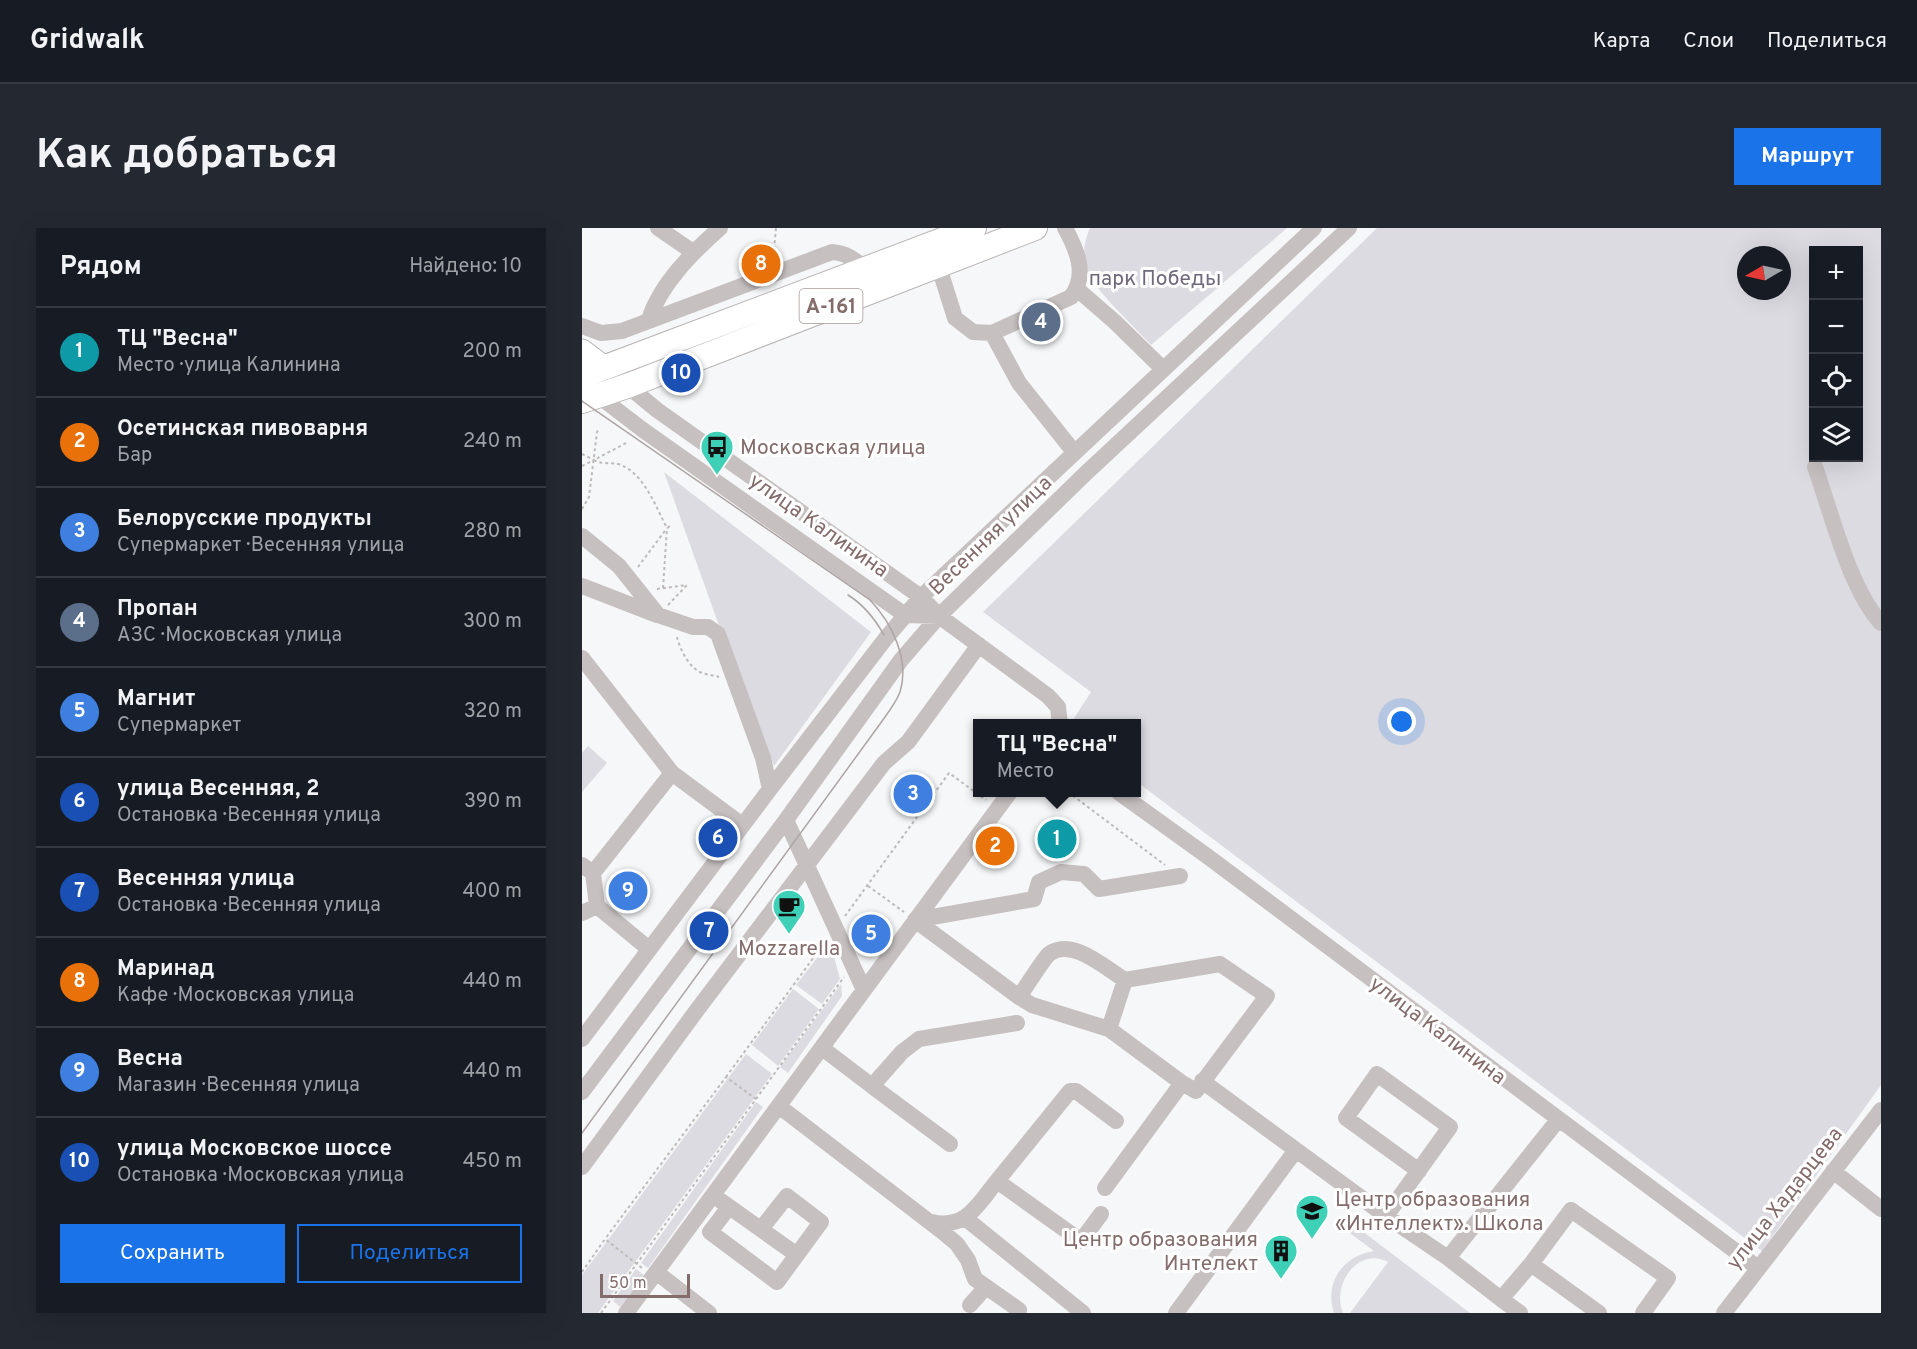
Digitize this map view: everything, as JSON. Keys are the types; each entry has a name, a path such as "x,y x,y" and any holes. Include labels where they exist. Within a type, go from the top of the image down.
{"highway":[{"name":"А-161","path":"582,376 973,228"},
{"name":"А-161","path":"587,393 627,386 1035,228"}],"main road":[{"name":"улица Калинина","path":"582,350 606,368"}],"street":[{"path":"658,228 693,252"},
{"path":"649,320 654,304 693,252 720,228"},
{"path":"938,264 955,318 973,332 992,333 1071,297 1077,289 1081,265 1065,228"},
{"name":"Весенняя улица","path":"582,1039 742,825 921,597 1314,228"},
{"name":"Весенняя улица","path":"582,1092 786,820 901,660 939,616 1085,474 1349,228"},
{"path":"582,326 602,333 622,331 832,252 853,258 866,269"},
{"path":"1077,289 1163,369"},
{"path":"992,333 1019,383 1074,452"},
{"name":"улица Калинина","path":"606,368 657,410 921,597 939,616 1048,696 1058,707 1060,719"},
{"name":"улица Калинина","path":"587,393 906,615"},
{"path":"1815,467 1860,592 1873,615 1881,623"},
{"path":"582,536 619,566 634,585 663,610 693,627 708,627 718,634 763,758 770,789"},
{"path":"582,586 663,610"},
{"path":"906,615 939,616"},
{"path":"582,1167 884,763 908,742 979,645"},
{"path":"582,658 672,773 742,825"},
{"path":"649,949 590,910 588,869 672,773"},
{"path":"626,1313 653,1272 780,1107 1007,797"},
{"name":"улица Калинина","path":"1125,797 1758,1268"},
{"path":"786,820 864,990"},
{"path":"915,920 1034,899 1039,882 1061,872 1084,874 1099,889 1180,876"},
{"path":"915,920 1019,997 1032,1005 1109,1029 1182,1083 1196,1090 1268,996 1220,964 1125,980 1081,952 1066,949 1048,954 1019,997"},
{"path":"1109,1029 1125,980"},
{"path":"872,1086 902,1052 919,1039 1017,1023"},
{"path":"822,1048 950,1144"},
{"path":"1386,1216 1419,1171 1450,1127 1377,1074 1346,1118 1419,1171"},
{"path":"1202,1081 1386,1216 1448,1258 1520,1313"},
{"path":"1106,1188 1182,1083"},
{"path":"929,1221 950,1224 965,1218 1070,1091 1076,1091 1116,1121"},
{"path":"780,1107 957,1244 968,1260 975,1279 1019,1310 1017,1313"},
{"name":"улица Хадарцева","path":"1724,1313 1881,1110"},
{"path":"1448,1258 1558,1120"},
{"path":"1176,1313 1296,1150"},
{"path":"1833,1171 1881,1209"},
{"path":"998,1180 1081,1241 1101,1214"},
{"path":"713,1195 797,1255"},
{"path":"729,1207 710,1232 777,1282 821,1222 787,1196 760,1229"},
{"path":"1501,1299 1531,1264 1571,1209 1668,1278 1643,1313"},
{"path":"965,1218 1083,1313"},
{"path":"1531,1264 1599,1313"},
{"path":"653,1272 709,1313"},
{"path":"970,1305 986,1287"}],"path":[{"path":"776,228 772,260 777,272"},
{"path":"582,509 588,497 599,429"},
{"path":"582,466 626,443"},
{"path":"582,454 600,464 618,464 638,476 669,527 663,588"},
{"path":"663,610 687,585 663,588 634,585 669,527"},
{"path":"676,634 682,650 693,667 701,673 719,677"},
{"path":"582,1272 950,773 973,790"},
{"path":"982,797 998,809"},
{"path":"1075,797 1180,876"},
{"path":"868,886 915,920"},
{"path":"601,1313 853,965"},
{"path":"726,1077 756,1099"},
{"path":"605,1239 637,1264 653,1272"}],"green space":[{"name":"парк Победы","path":"1090,228 1287,228 1151,345 1106,298 1091,278 1085,265 1084,254"},
{"path":"1377,228 1881,228 1881,1085 1762,1251 1141,785 1141,719 1074,719 1091,692 983,612"},
{"path":"664,472 871,632 774,766 717,620"},
{"path":"588,746 607,763 582,792 582,753"},
{"path":"830,941 840,979 822,1004 796,985"},
{"path":"841,984 842,996 788,1073 780,1067"},
{"path":"793,989 819,1009 778,1066 752,1045"},
{"path":"746,1054 772,1074 598,1313 582,1313 582,1275"},
{"path":"756,1102 763,1107 648,1268 641,1263"},
{"path":"1345,1218 1470,1313 1350,1313 1388,1262 1377,1258 1367,1259 1350,1271 1341,1291 1340,1302 1343,1313 1334,1313 1332,1291 1339,1272 1353,1258 1374,1251 1339,1225"},
{"path":"636,1269 644,1275 620,1307 613,1301"}],"tram line":[{"path":"582,401 870,600 892,631 903,667 900,692 891,708 582,1133"},
{"path":"848,595 869,613 884,635"}],"place":[{"name":"Маринад","path":"761,264"},
{"name":"Пропан","path":"1041,322"},
{"name":"улица Московское шоссе","path":"681,373"},
{"name":"Московская улица","path":"717,476"},
{"name":"Белорусские продукты","path":"913,794"},
{"name":"улица Весенняя, 2","path":"718,838"},
{"name":"ТЦ \"Весна\"","path":"1057,839"},
{"name":"Осетинская пивоварня","path":"995,846"},
{"name":"Весна","path":"628,891"},
{"name":"Весенняя улица","path":"709,931"},
{"name":"Магнит","path":"871,934"},
{"name":"Mozzarella","path":"789,935"},
{"name":"Центр образования «Интеллект». Школа","path":"1312,1240"},
{"name":"Центр образования Интелект","path":"1281,1280"}]}
